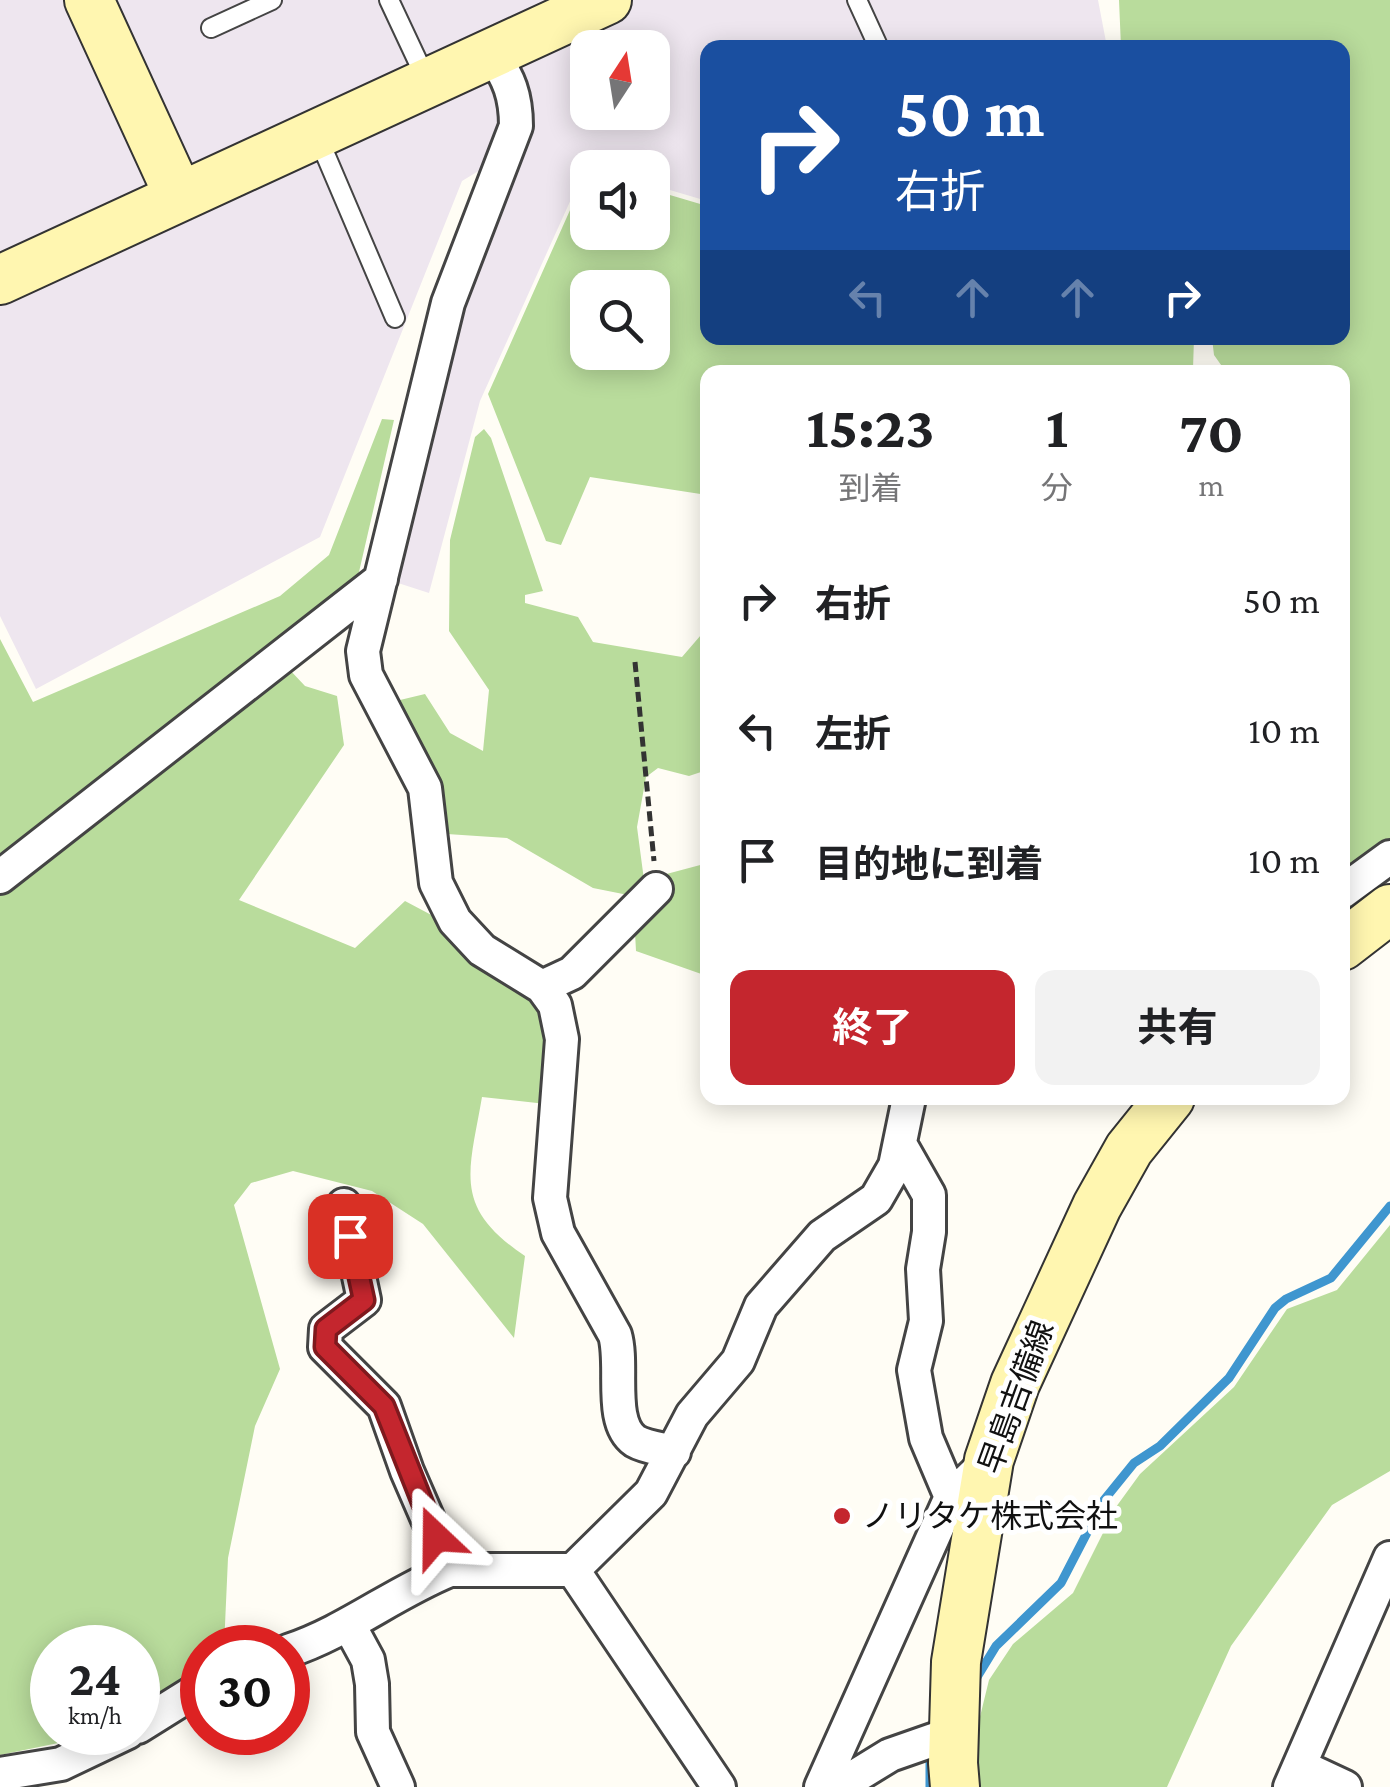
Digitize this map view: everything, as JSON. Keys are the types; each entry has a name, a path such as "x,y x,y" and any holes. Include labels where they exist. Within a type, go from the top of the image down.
{"street":[{"path":"88,0 180,196"},
{"path":"0,280 607,0"},
{"path":"492,54 509,78 516,101 516,126 448,303 363,651 366,675 425,788 436,883 456,921 482,950 542,987 555,1005 562,1039 550,1198 558,1233 615,1335 620,1352 618,1407 623,1428 636,1442 674,1452"},
{"path":"0,878 381,580"},
{"path":"1350,886 1390,857"},
{"path":"542,987 572,973 656,890"},
{"path":"1350,940 1390,909"},
{"path":"310,1641 349,1624 414,1584 450,1570 572,1570 651,1493 692,1415 738,1361 760,1306 822,1236 876,1198 895,1166 908,1105"},
{"name":"早島吉備線","path":"956,1787 956,1662 988,1460 1030,1349 1097,1206 1129,1149 1164,1105"},
{"path":"900,1144 929,1195 923,1269 926,1321 914,1370 926,1438 951,1497"},
{"path":"344,1204 364,1300 326,1329 325,1347 384,1406 450,1570"},
{"path":"822,1787 951,1497 988,1460"},
{"path":"1345,1787 1295,1776 1382,1598 1390,1558"},
{"path":"572,1570 719,1787"},
{"path":"349,1624 368,1660 373,1732 398,1787"},
{"path":"838,1787 890,1755 953,1733"},
{"path":"0,1774 61,1764 83,1755"}],"lane":[{"path":"211,28 272,0"},
{"path":"389,0 428,83"},
{"path":"858,0 876,40"},
{"path":"316,134 396,318"}],"path":[{"path":"635,662 656,890"}],"shaded area":[{"path":"0,0 1098,0 1106,40 700,40 700,199 670,190 670,150 570,150 570,201 480,401 429,593 367,573 490,164 462,181 320,537 36,689 0,616"}],"green space":[{"path":"1119,0 1390,0 1390,842 1350,872 1350,365 1221,365 1213,345 1350,345 1350,40 1121,40"},
{"path":"670,195 700,204 700,345 1194,345 1193,365 700,365 700,494 590,477 561,545 546,541 488,394 570,210 570,250 670,250"},
{"path":"382,419 394,420 359,572 349,589 0,861 0,639 33,702 280,596 329,555"},
{"path":"484,429 491,438 543,591 525,595 525,603 578,617 593,642 682,657 700,636 700,772 689,776 658,768 646,777 637,827 644,880 700,865 700,974 636,951 633,896 593,888 507,838 447,834 426,763 395,707 400,700 425,694 450,733 483,751 489,690 449,631 450,540 475,437"},
{"path":"288,668 305,686 337,696 344,745 239,900 355,948 405,901 437,918 479,960 540,1006 552,1038 546,1104 482,1097 473,1147 471,1187 476,1204 502,1238 525,1256 514,1338 423,1224 372,1191 293,1171 251,1183 234,1205 280,1369 255,1426 228,1558 225,1625 180,1625 180,1682 160,1694 160,1625 30,1625 30,1749 0,1755 0,892"},
{"path":"1390,1225 1390,1471 1332,1505 1231,1646 1167,1787 976,1787 976,1733 989,1680 1013,1644 1073,1593 1116,1507 1140,1474 1234,1387 1287,1309 1337,1290"}],"waterway":[{"path":"974,1682 996,1646 1061,1583 1104,1500 1134,1463 1160,1446 1229,1378 1275,1308 1331,1278 1390,1206"},
{"path":"930,1760 930,1787"}],"place":[{"name":"ノリタケ株式会社","path":"842,1516"}],"route":[{"path":"350,1236 364,1300 326,1329 325,1347 384,1406 436,1537"}]}
